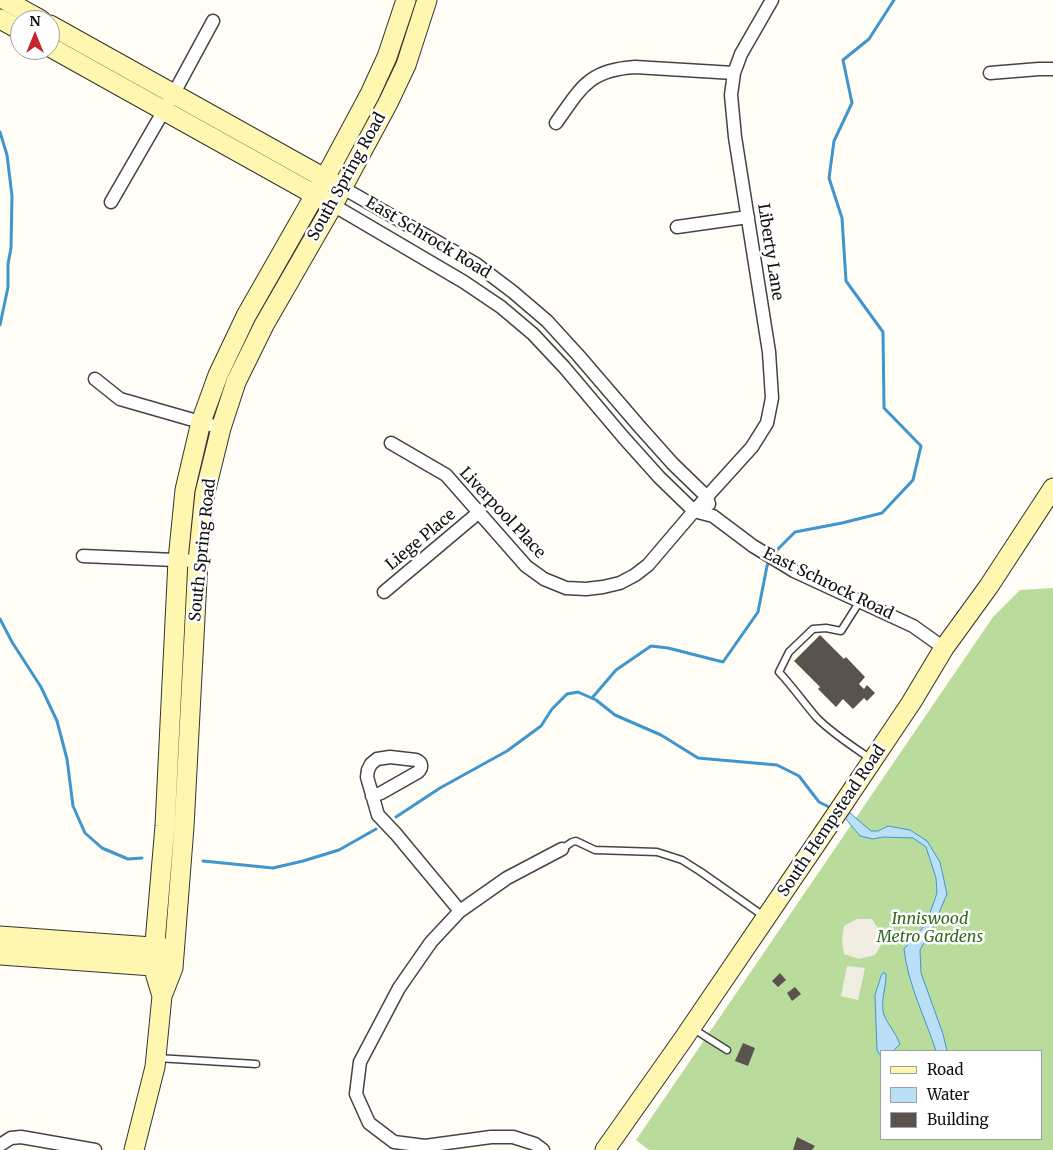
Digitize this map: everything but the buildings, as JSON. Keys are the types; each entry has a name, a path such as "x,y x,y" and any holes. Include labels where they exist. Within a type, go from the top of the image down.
{"main road":[{"path":"5,0 23,10"},
{"name":"South Spring Road","path":"162,996 153,966 164,826 178,560 185,490 202,422 218,375 246,316 316,195 370,94 387,57 406,0"},
{"name":"South Spring Road","path":"134,1150 155,1067 162,996 174,968 184,827 198,561 205,493 221,428 236,382 264,325 343,188 388,103 406,65 427,0"},
{"name":"East Schrock Road","path":"60,30 343,188"},
{"name":"East Schrock Road","path":"60,53 333,205"},
{"name":"South Hempstead Road","path":"605,1150 838,813 911,703 944,648 989,586 1053,488"},
{"path":"0,936 175,949"},
{"path":"0,955 174,968"}],"street":[{"name":"Liberty Lane","path":"707,497 752,447 767,422 772,398 769,352 735,137 731,95 734,73 741,54 772,0"},
{"path":"111,202 213,21"},
{"path":"556,123 583,86 594,78 621,68 635,67 734,73"},
{"path":"990,73 1053,69"},
{"name":"East Schrock Road","path":"343,188 476,264 547,321 673,464 707,497 713,516"},
{"name":"East Schrock Road","path":"333,205 464,282 501,307 533,334 564,367 624,438 694,511 713,516 753,546 794,571 913,626 944,648"},
{"path":"677,227 748,217"},
{"path":"94,379 120,399 221,428"},
{"name":"Liverpool Place","path":"391,443 446,475 526,566 544,579 566,588 586,589 603,587 620,583 635,575 648,565 707,497"},
{"name":"Liege Place","path":"384,592 478,513"},
{"path":"83,556 198,561"},
{"path":"372,796 378,814 460,911"},
{"path":"543,1150 535,1144 513,1136 425,1146 394,1142 369,1123 356,1094 360,1062 399,988 430,942 460,911 507,878 562,849"},
{"path":"0,1145 11,1138 21,1137 95,1150"}],"lane":[{"path":"860,601 841,631 826,628 813,629 789,652 779,672 793,686 817,718 835,734 872,760"},
{"path":"562,849 576,841 595,850 657,852 682,860 766,918"},
{"path":"691,1027 727,1050"},
{"path":"156,1058 256,1064"}],"green space":[{"name":"Inniswood Metro Gardens","path":"1053,588 1053,1150 649,1150 636,1140 993,617 1020,590"}],"shaded area":[{"path":"857,919 872,919 879,930 882,943 875,955 859,959 844,954 842,941 844,926"},
{"path":"847,966 865,968 858,1000 841,996"}],"water":[{"path":"850,813 871,831 878,831 888,826 910,830 927,841 940,862 947,894 933,927 920,950 921,973 943,1034 947,1050 936,1050 913,988 904,949 926,924 937,893 936,878 926,847 913,838 883,837 873,839 860,836 845,818"},
{"path":"885,973 886,975 884,1015 900,1044 894,1050 880,1050 880,1055 877,1050 875,995 882,974"}],"waterway":[{"path":"774,554 795,532 882,513 913,480 921,446 884,408 883,332 846,281 842,218 829,178 834,141 852,103 843,60 869,39 894,0"},
{"path":"0,132 7,155 12,196 8,287 0,325"},
{"path":"592,698 616,670 651,646 668,648 723,662 758,612 767,566 770,560"},
{"path":"0,619 12,642 41,687 57,721 67,759 73,806 85,833 102,848 128,859 142,858"},
{"path":"396,817 440,788 507,751 541,726 552,709 567,694 578,692 596,700 615,715 661,735 698,758 777,765 799,776 819,802 833,809"},
{"path":"203,861 273,868 339,850 376,829"}]}
